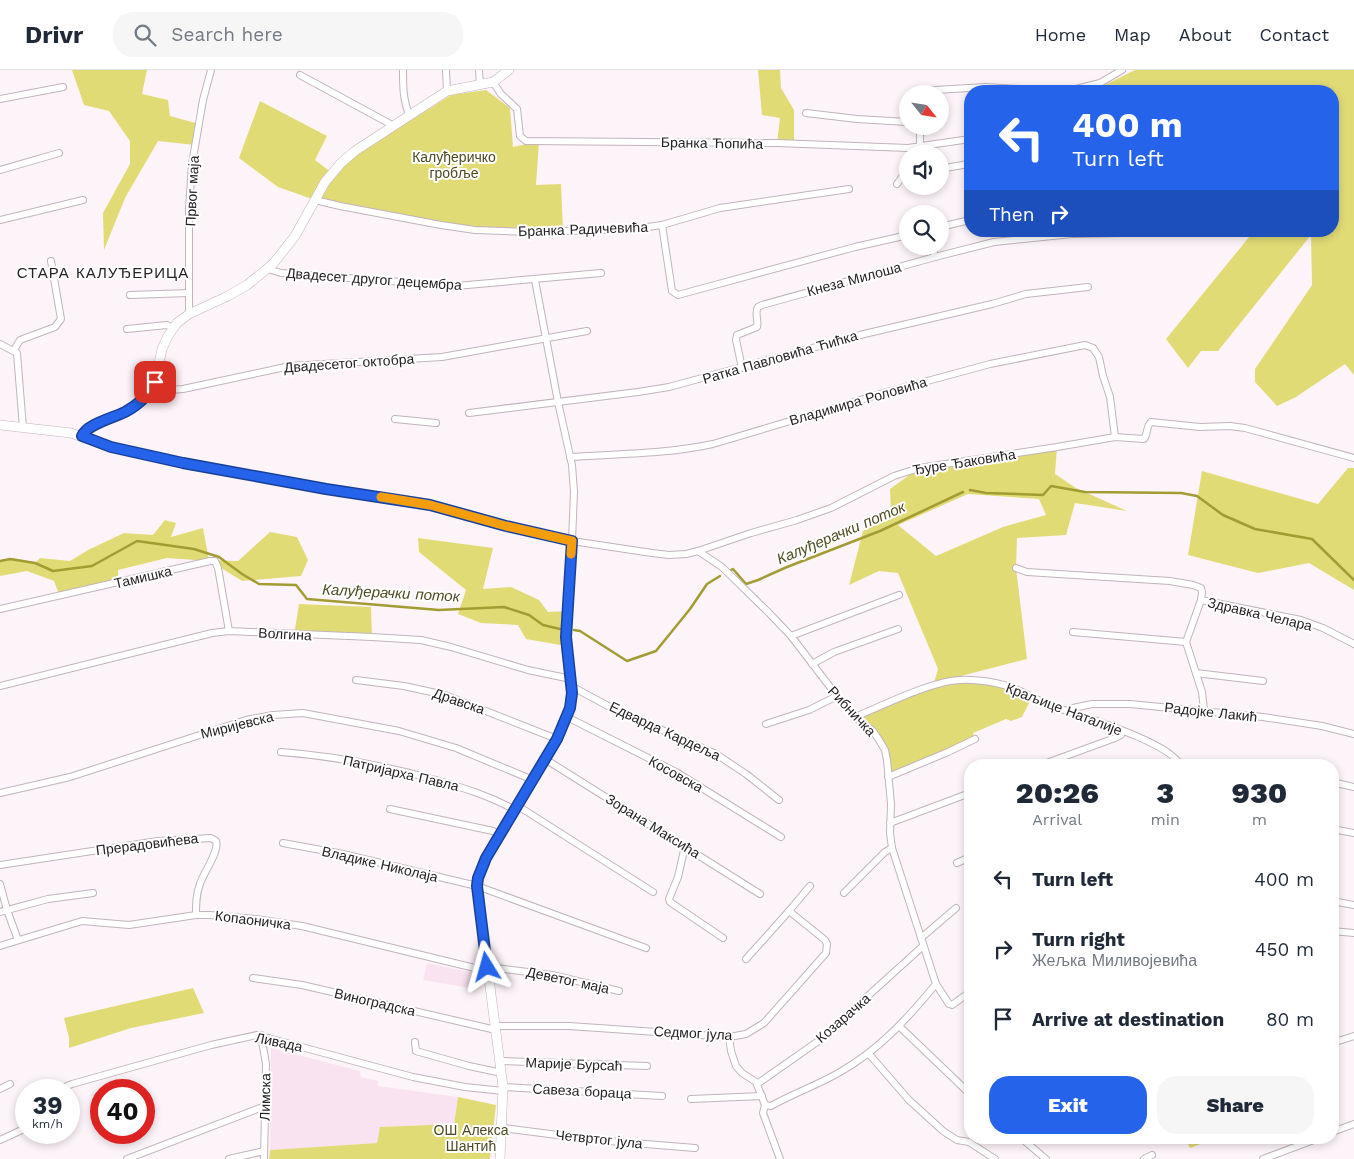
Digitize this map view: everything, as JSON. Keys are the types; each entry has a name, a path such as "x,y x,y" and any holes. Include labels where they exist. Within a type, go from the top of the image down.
{"street":[{"name":"Првог маја","path":"189,314 189,208 192,164 203,100 211,70"},
{"path":"403,70 404,97 410,116"},
{"path":"446,70 447,92"},
{"path":"479,70 480,86"},
{"path":"82,436 87,428 126,411 146,396 153,385 162,349 177,323 189,314 242,289 268,269 295,236 325,182 341,163 355,151 447,92 493,82 509,70"},
{"path":"1092,85 1100,83 1122,70"},
{"path":"300,75 394,126"},
{"name":"Бранка Ћопића","path":"493,82 501,94 517,109 520,136 526,141 777,143 899,150"},
{"path":"0,99 63,87"},
{"path":"949,89 964,88"},
{"path":"806,113 899,121"},
{"name":"Бранка Ћопића","path":"927,145 964,140"},
{"path":"0,170 59,153"},
{"path":"949,167 964,165"},
{"name":"Бранка Радичевића","path":"315,200 441,225 475,230 529,232 633,229 662,225 720,208 849,189"},
{"path":"0,220 83,200"},
{"path":"949,225 964,221"},
{"path":"662,225 672,291 678,295 855,247 899,237"},
{"name":"Кнеза Милоша","path":"742,368 736,340 737,335 756,327 758,324 756,311 758,307 794,295 994,242 1038,237"},
{"path":"14,350 20,340 55,327 61,319 51,261"},
{"name":"Двадесет другог децембра","path":"268,269 281,273 456,286 601,273"},
{"path":"500,1159 504,1089 477,886 481,869 557,739 567,717 571,701 566,637 574,482 535,280"},
{"name":"Ратка Павловића Ћићка","path":"470,413 669,387 860,335 992,304 1026,294 1088,287"},
{"path":"130,295 189,293"},
{"path":"127,329 167,325 173,328"},
{"name":"Двадесетог октобра","path":"153,385 175,390 290,366 442,356 587,331"},
{"path":"0,344 14,350 18,356 23,428"},
{"name":"Владимира Роловића","path":"570,457 664,452 713,444 887,392 990,364 1084,345 1093,348 1097,352 1110,397 1115,436"},
{"path":"395,419 436,423"},
{"name":"Ђуре Ђаковића","path":"572,541 660,554 686,554 831,508 894,476 919,468 1057,447 1115,436 1144,439 1151,422 1200,427 1230,426 1245,428 1354,458"},
{"path":"0,425 64,432 82,436 111,447 176,461 326,489 430,505 506,526 572,541"},
{"name":"Рибничка","path":"698,551 722,567 790,636 855,717 873,731 885,750 892,848 923,946 936,984 949,1004 952,1005 964,996"},
{"name":"Тамишка","path":"0,610 210,560 216,561 218,564 229,631"},
{"name":"Здравка Челара","path":"1016,568 1027,572 1160,580 1193,584 1201,588 1201,600 1301,620 1323,628 1354,644"},
{"path":"790,636 898,595"},
{"path":"1201,600 1186,642 1202,692 1204,710"},
{"path":"812,664 834,652 898,629"},
{"name":"Волгина","path":"0,686 212,633 229,631 421,640 451,647 571,683"},
{"path":"1073,632 1186,642"},
{"path":"1196,673 1263,681"},
{"name":"Дравска","path":"356,680 404,686 445,695 557,739"},
{"name":"Краљице Наталије","path":"855,717 933,686 961,680 979,681 1007,686 1069,712 1123,731 1164,750 1176,759"},
{"name":"Едварда Кардеља","path":"571,683 608,706 722,757 779,800"},
{"path":"766,724 809,710 837,696"},
{"name":"Радојке Лакић","path":"1069,712 1073,708 1092,704 1130,704 1204,710 1322,726 1354,734"},
{"name":"Миријевска","path":"0,793 70,777 246,720 273,715 303,713 426,738 456,748 533,780"},
{"name":"Косовска","path":"567,717 676,772 781,837"},
{"path":"1057,759 1115,738 1121,735 1123,731"},
{"path":"888,777 941,756 975,739"},
{"name":"Патријарха Павла","path":"282,752 338,758 410,773 481,794 517,808 653,892"},
{"name":"Зорана Максића","path":"545,759 760,894"},
{"path":"1339,784 1354,787"},
{"path":"890,823 964,795"},
{"path":"390,809 493,831 500,835"},
{"path":"1339,830 1354,833"},
{"name":"Прерадовићева","path":"0,865 158,841 211,838 216,841 217,848 200,882 196,897 196,915"},
{"name":"Владике Николаја","path":"283,843 343,854 477,886 646,948"},
{"path":"685,846 678,877 669,899 670,902 723,938"},
{"path":"844,893 885,852 892,848"},
{"path":"957,862 964,859"},
{"path":"0,884 4,911 18,940"},
{"path":"746,958 790,911 810,886"},
{"path":"4,911 48,899 93,893"},
{"path":"1339,902 1354,905"},
{"path":"921,938 956,908"},
{"name":"Седмог јула","path":"496,1028 569,1026 729,1037 746,1034 764,1022 826,954 825,940 790,911"},
{"name":"Копаоничка","path":"0,946 82,921 129,925 196,915 210,915 256,918 302,926 487,969"},
{"path":"1339,932 1354,933"},
{"name":"Козарачка","path":"757,1084 816,1042 923,946"},
{"name":"Деветог маја","path":"487,969 552,975 620,991"},
{"name":"Виноградска","path":"252,978 302,985 496,1028"},
{"path":"765,1105 772,1106 819,1084 869,1054 899,1026 936,984"},
{"path":"899,1026 964,1088"},
{"name":"Ливада","path":"80,1082 210,1045 251,1035 261,1035 413,1077 465,1087 504,1089"},
{"name":"Лимска","path":"261,1035 266,1064 264,1159"},
{"path":"1339,1041 1354,1036"},
{"path":"729,1037 736,1066 757,1084 765,1105 763,1113 780,1159"},
{"path":"415,1042 416,1051 502,1073"},
{"path":"869,1054 910,1100 943,1131 957,1140 964,1141"},
{"name":"Марије Бурсаћ","path":"501,1061 647,1066"},
{"path":"0,1089 10,1084"},
{"name":"Савеза бораца","path":"504,1089 662,1096"},
{"path":"691,1099 762,1096"},
{"path":"126,1159 265,1106"},
{"path":"1339,1129 1354,1124"},
{"name":"Четвртог јула","path":"502,1128 596,1140 695,1148"},
{"path":"0,1140 15,1133"},
{"path":"972,1144 995,1159"},
{"path":"1029,1144 1046,1159"},
{"path":"1263,1159 1303,1144"},
{"path":"229,1159 264,1152"},
{"path":"1144,1159 1152,1155"}],"shaded area":[{"path":"427,963 478,974 475,989 423,980"},
{"path":"271,1048 360,1071 361,1077 378,1081 378,1086 458,1097 454,1124 381,1127 377,1143 270,1150"}],"green space":[{"path":"72,70 147,70 142,94 168,100 170,116 199,124 195,145 158,141 125,198 104,250 103,213 130,164 130,141 109,111 84,105"},
{"path":"758,70 780,70 781,88 794,110 794,144 777,143 780,118 762,115"},
{"path":"1135,70 1354,70 1354,375 1345,364 1296,397 1277,406 1255,382 1255,369 1312,285 1311,237 1339,237 1339,85 1105,85"},
{"name":"Калуђеричко гробље","path":"486,90 510,108 513,147 539,141 536,185 561,184 563,230 512,231 441,225 321,199 332,177 354,156 451,95"},
{"path":"260,101 327,136 315,160 332,173 315,200 278,187 239,158"},
{"path":"1249,237 1309,237 1218,351 1201,351 1188,368 1166,339"},
{"path":"1057,447 1055,474 1076,488 1127,511 1075,503 1066,535 1017,538 1016,568 1027,659 953,678 993,683 1032,697 1022,717 1011,721 1006,719 973,733 974,737 893,772 888,772 879,740 855,717 933,686 938,669 898,573 879,571 849,585 863,531 891,517 890,489 919,468","holes":["968,494 1039,499 1046,515 1003,527 936,556 898,525"]},
{"path":"1348,468 1354,468 1354,590 1309,563 1258,573 1188,555 1202,471 1318,504"},
{"path":"165,520 176,523 171,537 203,528 209,560 238,561 270,532 297,537 308,560 301,576 242,581 210,561 167,558 118,570 118,582 60,597 54,581 27,571 0,576 0,562 13,558 35,563 40,558 70,561 124,533 153,535"},
{"path":"418,538 493,548 483,589 511,587 539,600 548,612 568,611 566,646 526,639 518,625 481,623 458,614 466,590 419,552"},
{"path":"299,604 371,607 372,637 294,635"},
{"path":"193,988 204,1013 131,1028 69,1048 69,1038 64,1018"},
{"name":"ОШ Алекса Шантић","path":"458,1097 496,1105 490,1159 269,1159 270,1150 377,1143 380,1127 454,1124"},
{"path":"1188,1144 1200,1144 1190,1148"}],"waterway":[{"name":"Калуђерачки поток","path":"970,490 986,493 1043,495 1051,486 1085,492 1181,493 1197,496 1223,515 1255,529 1312,539 1354,580"},
{"name":"Калуђерачки поток","path":"731,570 733,569 746,584 758,580 880,531 963,492"},
{"name":"Калуђерачки поток","path":"0,561 10,559 35,563 53,571 92,566 137,541 194,549 219,557 259,584 296,585 307,599 439,610 504,607 529,615 543,625 560,629"},
{"name":"Калуђерачки поток","path":"574,630 580,631 627,661 656,651 690,609 707,584 720,576"}],"slow traffic":[{"path":"381,497 430,505 478,519 572,541 571,554"}],"district":[{"name":"СТАРА КАЛУЂЕРИЦА","path":"103,273"}],"route":[{"path":"155,382 146,396 137,404 126,411 87,428 82,436 98,444 183,463 326,489 430,505 478,519 572,541 566,637 572,693 570,708 557,739 486,858 478,878 477,897 487,967"}]}
